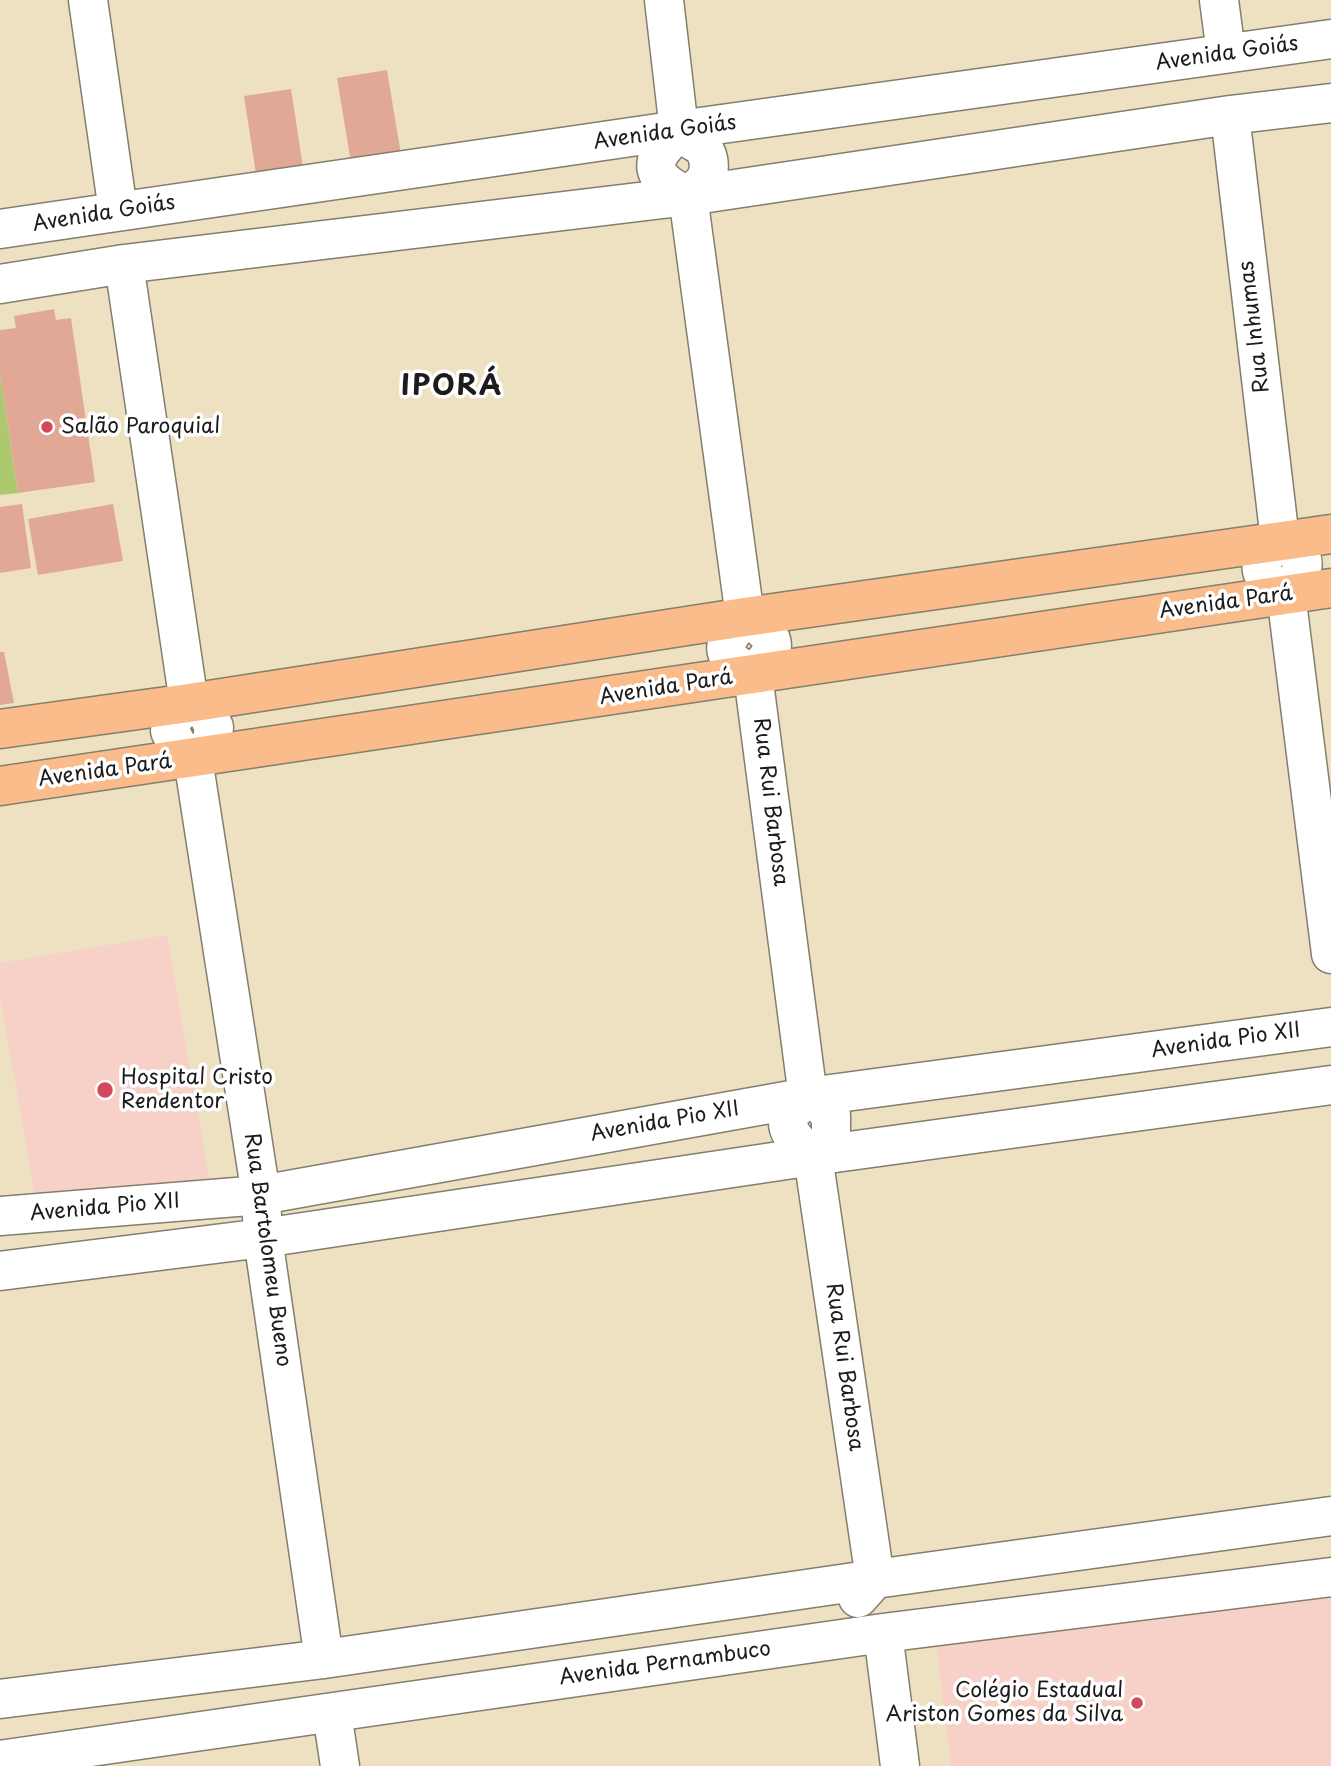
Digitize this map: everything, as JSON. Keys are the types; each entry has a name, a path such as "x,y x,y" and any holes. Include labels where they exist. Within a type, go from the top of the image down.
{"main road":[{"path":"0,729 189,703 745,617 1331,534"},
{"name":"Avenida Pará","path":"0,786 1331,588"}],"street":[{"path":"88,0 118,211 126,211 141,219 148,234 145,251 133,262 124,264"},
{"path":"664,0 679,130 705,151 709,161 705,180 688,195"},
{"path":"1219,0 1226,54 1247,64 1256,83 1250,103 1230,115"},
{"name":"Avenida Goiás","path":"0,229 1331,39"},
{"path":"0,284 124,264 688,195 1230,115 1331,103"},
{"name":"Rua Inhumas","path":"1230,115 1280,540"},
{"path":"688,195 745,617 731,632 726,648 735,664 753,674"},
{"path":"124,264 189,703 207,713 214,727 212,741 194,759"},
{"path":"1280,540 1266,554 1262,569 1269,583 1286,594 1331,954"},
{"name":"Rua Rui Barbosa","path":"753,674 808,1097"},
{"name":"Rua Bartolomeu Bueno","path":"194,759 261,1195 264,1238 324,1659"},
{"name":"Avenida Pio XII","path":"0,1216 261,1195 808,1097 1331,1027"},
{"path":"0,1271 264,1238 813,1156 1331,1085"},
{"path":"808,1097 789,1115 788,1126 796,1144 813,1156"},
{"name":"Rua Rui Barbosa","path":"813,1156 875,1579"},
{"path":"0,1699 324,1659 1331,1516"},
{"name":"Avenida Pernambuco","path":"0,1760 883,1633 1331,1577"},
{"path":"875,1579 893,1587 901,1597 904,1611 898,1622 883,1633 900,1766"},
{"path":"324,1659 345,1667 353,1679 353,1694 332,1713 340,1766"}],"shaded area":[{"name":"Hospital Cristo Rendentor","path":"167,935 210,1183 38,1212 0,997 0,963"},
{"name":"Colégio Estadual Ariston Gomes da Silva","path":"1331,1594 1331,1766 951,1766 936,1640"}],"green space":[{"path":"0,373 18,493 0,495"}],"building":[{"path":"387,70 402,161 352,169 337,78"},
{"path":"291,89 303,167 256,174 244,96"},
{"name":"Salão Paroquial","path":"54,309 56,320 71,318 95,482 18,493 0,373 0,330 16,328 14,316"},
{"path":"22,504 31,568 0,573 0,507"},
{"path":"113,504 123,561 38,575 28,519"},
{"path":"0,652 4,652 14,703 0,705"}],"place":[{"name":"Salão Paroquial","path":"47,427"},
{"name":"Hospital Cristo Rendentor","path":"105,1090"},
{"name":"Colégio Estadual Ariston Gomes da Silva","path":"1137,1703"}],"district":[{"name":"IPORÁ","path":"452,387"}]}
